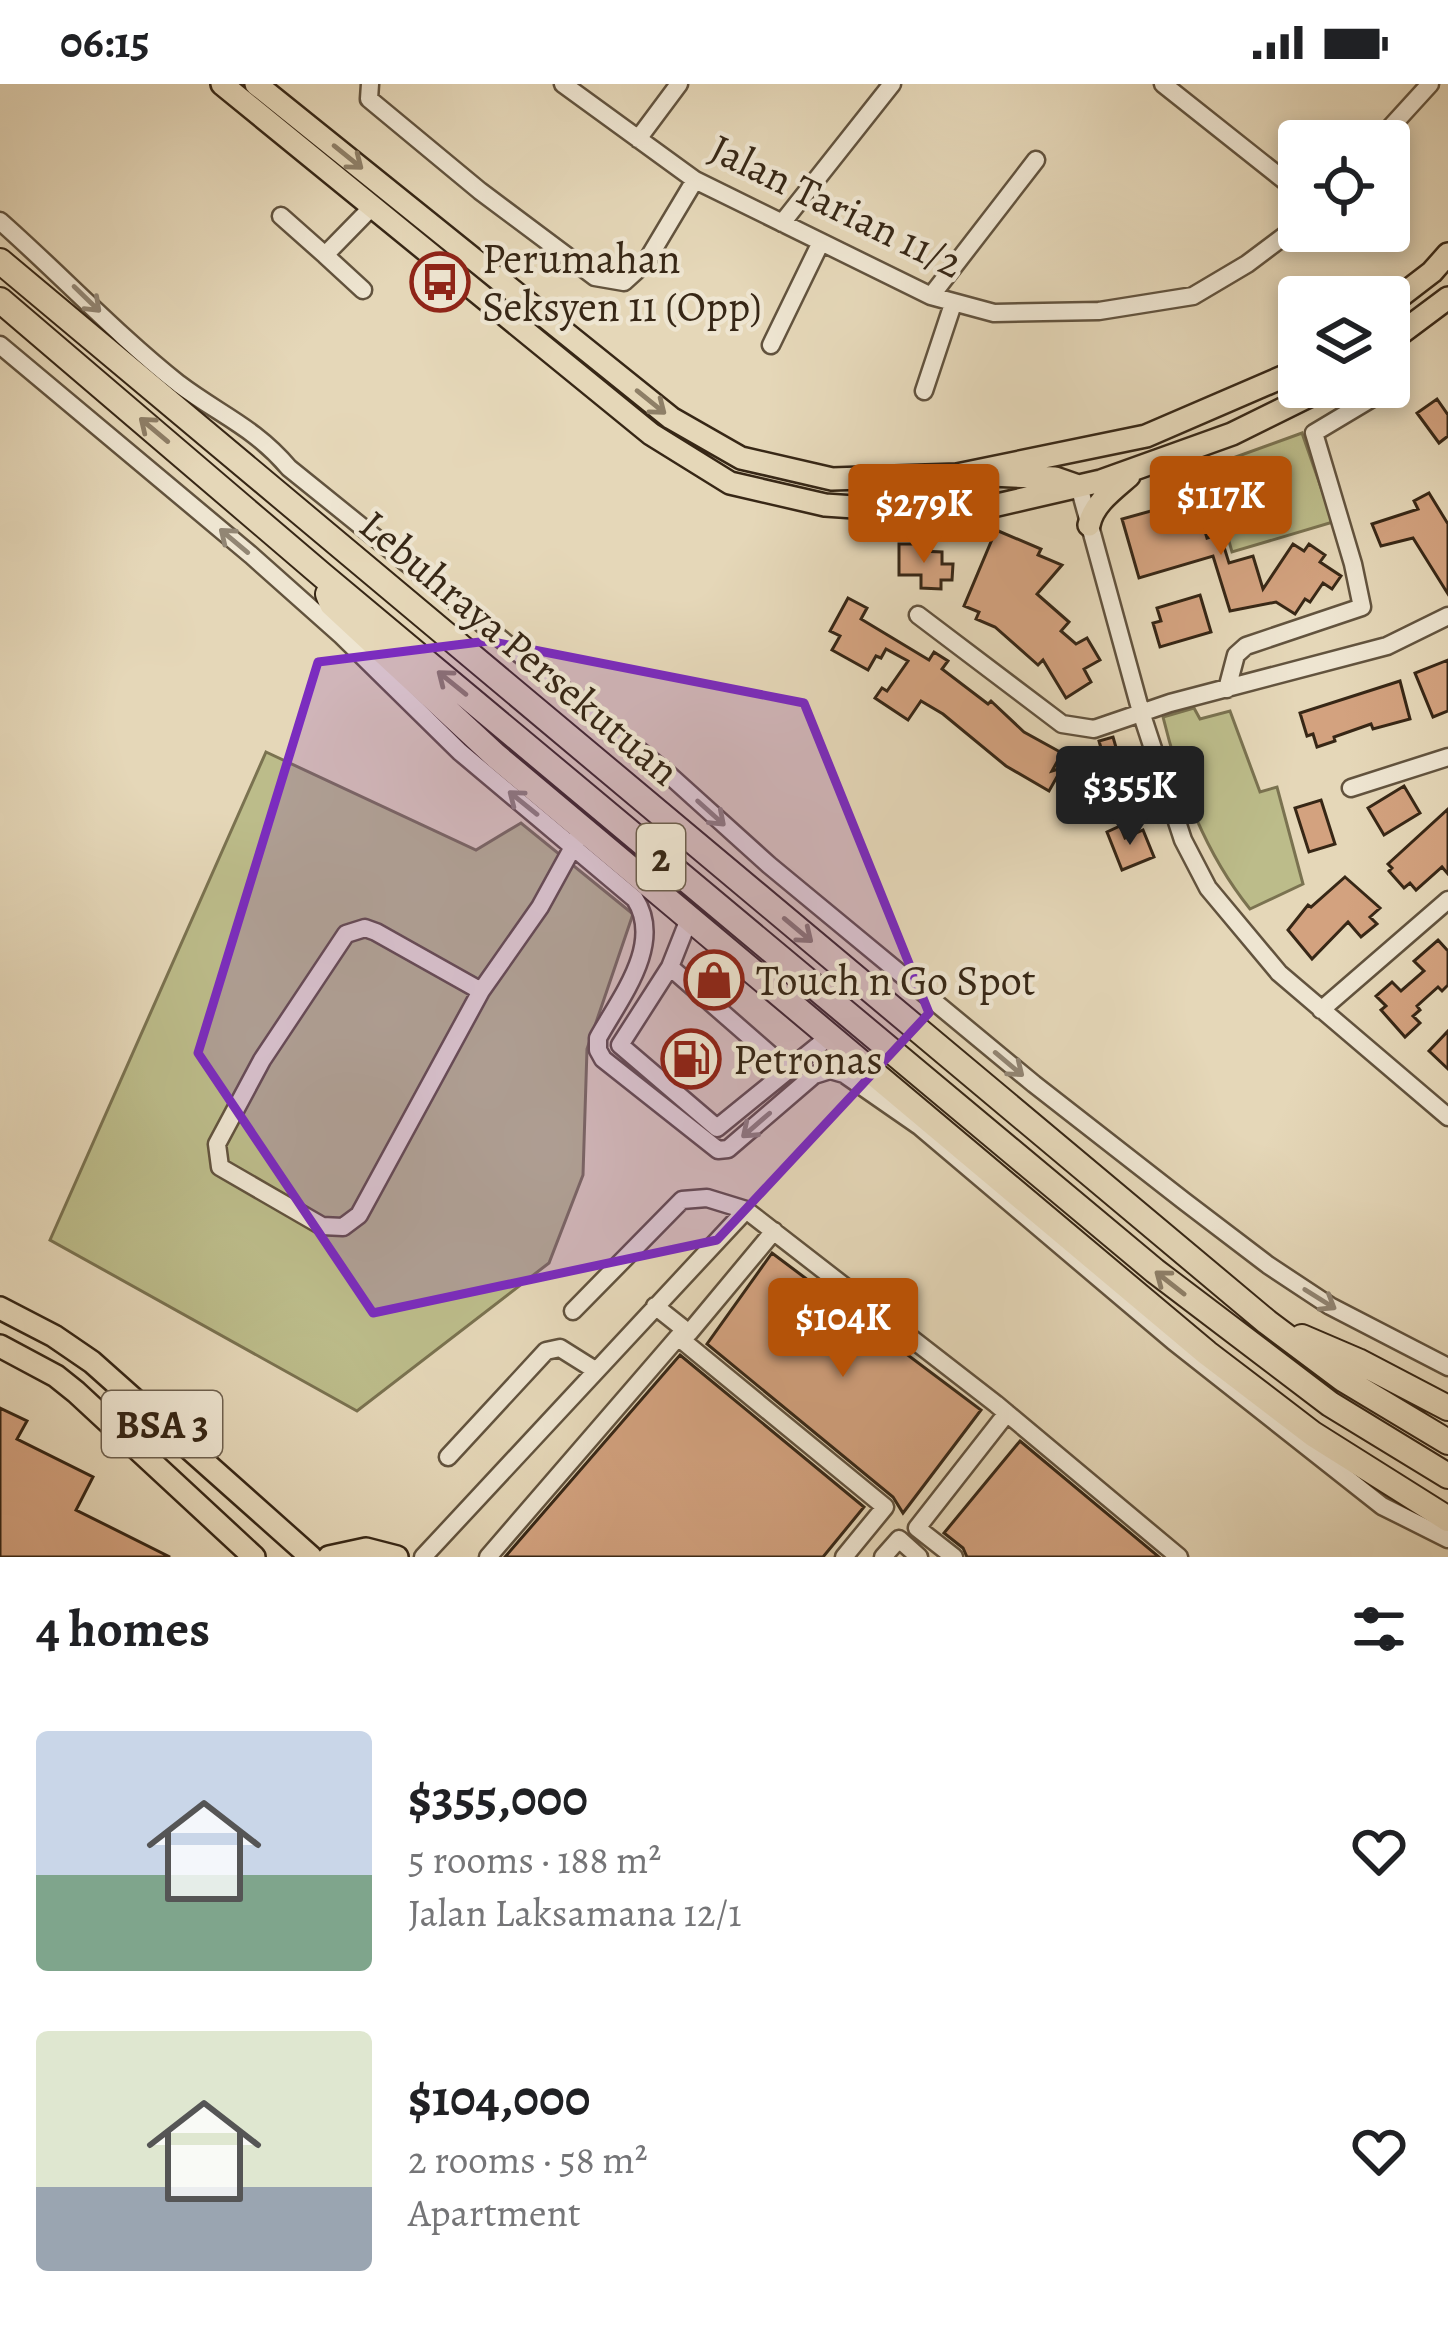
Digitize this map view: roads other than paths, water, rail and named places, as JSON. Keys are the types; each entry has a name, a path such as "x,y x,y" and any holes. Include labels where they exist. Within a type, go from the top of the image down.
{"highway":[{"name":"Lebuhraya Persekutuan","path":"0,261 1267,1322 1343,1379 1448,1442"},
{"name":"Lebuhraya Persekutuan","path":"0,300 1139,1259 1330,1404 1448,1476"},
{"path":"322,575 332,604 578,837 688,919 1207,1353 1313,1434 1448,1519"},
{"path":"1267,1322 1358,1361 1448,1408"},
{"path":"1207,1353 1281,1392 1330,1404"}],"main road":[{"path":"256,84 670,418 741,458 832,479 968,473 1055,478 1091,514 1138,468"},
{"path":"270,84 301,120"},
{"path":"228,87 651,434 730,483 825,505 958,514 1053,492 1084,506"},
{"path":"1410,289 1448,254"},
{"path":"1410,326 1448,298"},
{"path":"1084,506 1081,474 1094,462 1278,379"},
{"path":"1084,506 1138,468 1232,434 1285,408"},
{"path":"968,473 1146,436"},
{"name":"BSA 3","path":"0,1309 54,1336 92,1363 311,1557"},
{"name":"BSA 3","path":"0,1346 76,1392 254,1557"},
{"path":"329,1557 366,1549 397,1557"}],"street":[{"path":"370,84 369,99 595,277 624,282 646,262 695,180"},
{"name":"Jalan Tarian 11/2","path":"563,84 695,180 931,296 994,313 1100,311 1192,296 1278,241"},
{"path":"638,139 679,84"},
{"path":"782,223 892,84"},
{"path":"1163,84 1278,175"},
{"path":"1397,120 1430,84"},
{"path":"931,296 1036,160"},
{"path":"325,255 372,207"},
{"path":"281,216 363,290"},
{"path":"0,221 179,383 268,444 289,468 667,773 769,865 1034,1084 1268,1265 1330,1306 1448,1367"},
{"path":"771,345 821,242"},
{"path":"923,392 953,304"},
{"path":"0,345 251,555 460,752 578,837 635,899 643,911 643,954 598,1038 603,1059 717,1128 830,1036"},
{"path":"1227,689 1237,655 1246,646 1362,607 1314,433 1356,408"},
{"path":"224,450 289,468"},
{"path":"1084,506 1141,712 1183,840 1208,888 1260,953 1448,1117"},
{"path":"918,615 1062,724 1094,729 1387,646 1448,616"},
{"path":"1351,788 1448,757"},
{"path":"481,991 376,932 365,928 346,934 262,1060 217,1144 220,1167 322,1226 343,1227 358,1215 481,991 540,907 578,837"},
{"path":"1321,1010 1448,900"},
{"path":"688,919 670,967 620,1046 684,1112 706,1143 728,1149 814,1075 830,1070 844,1074 919,1126 1173,1341 1382,1506 1448,1538"},
{"path":"670,967 789,1071"},
{"path":"573,1310 682,1200 707,1198 746,1210 1007,1413 1179,1557"},
{"path":"423,1557 746,1210"},
{"path":"656,1306 689,1334 774,1231"},
{"path":"488,1557 678,1337 885,1507 844,1557"},
{"path":"448,1456 546,1351 560,1348 595,1370"},
{"path":"954,1557 917,1528 1007,1413"},
{"path":"883,1557 898,1539 920,1557"}],"place":[{"name":"Perumahan Seksyen 11 (Opp)","path":"440,282"},
{"name":"Touch n Go Spot","path":"714,980"},
{"name":"Petronas","path":"691,1059"}]}
